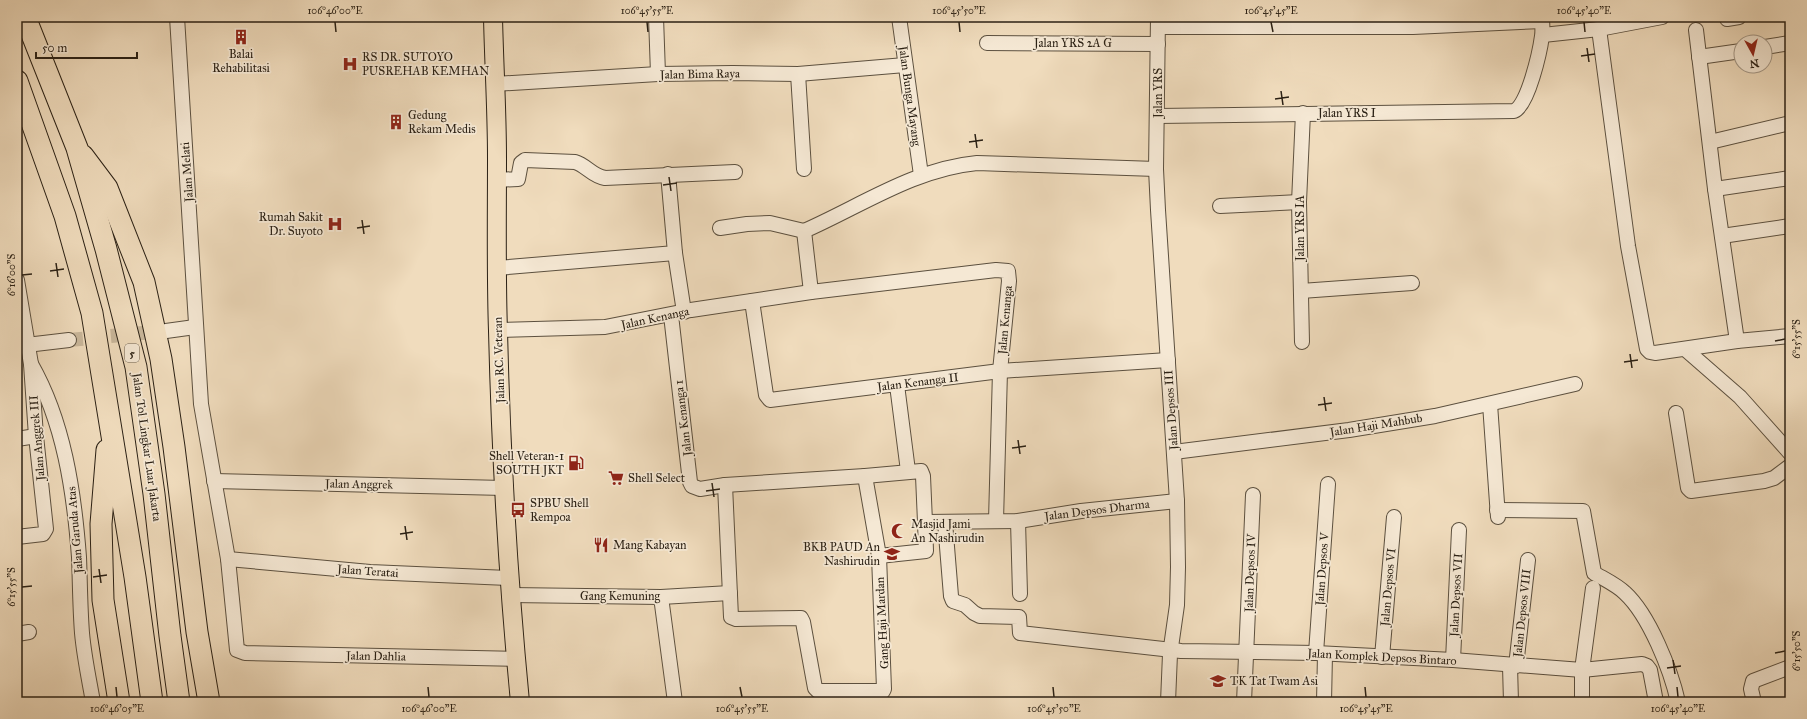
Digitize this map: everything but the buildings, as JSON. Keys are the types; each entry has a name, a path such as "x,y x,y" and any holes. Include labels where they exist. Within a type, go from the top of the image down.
{"highway":[{"name":"Jalan Tol Lingkar Luar Jakarta","path":"25,17 77,148 106,249 136,367 154,494 179,702"},
{"path":"17,81 65,216 92,313 110,415 152,702"},
{"path":"77,148 108,188 144,282 163,374 174,448 197,632 209,702"},
{"path":"110,415 101,524 103,600 118,702"}],"main road":[{"name":"Jalan RC. Veteran","path":"493,17 498,330 504,488 509,587 520,702"}],"street":[{"name":"Jalan Melati","path":"177,17 195,327 201,404 228,559 237,650"},
{"path":"656,17 658,74"},
{"name":"Jalan Bunga Mayang","path":"899,17 921,175"},
{"path":"1158,22 1414,27 1542,19 1542,35 1599,29 1662,17"},
{"name":"Jalan YRS","path":"1156,170 1158,116 1158,22"},
{"path":"1599,29 1628,246 1645,345 1650,352 1655,353 1737,341 1790,336"},
{"path":"1696,30 1715,189 1737,341"},
{"name":"Jalan YRS I","path":"1158,116 1514,111 1523,105 1527,95 1542,35"},
{"name":"Jalan YRS 2A G","path":"987,43 1158,44"},
{"path":"1773,46 1790,43"},
{"path":"1699,57 1733,52"},
{"name":"Jalan Bima Raya","path":"495,84 658,74 798,74 905,65"},
{"path":"798,74 804,168"},
{"name":"Jalan YRS IA","path":"1302,342 1299,202 1303,113"},
{"path":"1710,142 1790,123"},
{"path":"496,180 518,179 522,164 525,160 575,162 596,176 605,178 735,172"},
{"path":"720,228 747,224 770,224 804,231 921,175 958,165 977,163 1156,170"},
{"name":"Jalan Depsos III","path":"1156,170 1177,501 1178,567 1176,650 1168,702"},
{"name":"Jalan Kenanga 1","path":"668,174 675,253 677,314 690,482 694,488 700,489 725,485 865,476 908,471"},
{"path":"1715,189 1790,178"},
{"path":"1220,206 1299,202"},
{"path":"1722,236 1790,226"},
{"path":"804,231 811,292"},
{"path":"497,268 675,253"},
{"name":"Jalan Kenanga","path":"498,330 605,327 752,300 996,270 1008,271 1009,281 1000,371 996,521"},
{"name":"Jalan Anggrek III","path":"17,280 22,345 31,364 36,436 46,529 45,533 17,537"},
{"path":"1300,290 1412,284"},
{"name":"Jalan Kenanga II","path":"752,300 766,395 769,400 1000,371 1168,360"},
{"path":"166,331 195,327"},
{"path":"22,345 69,340"},
{"path":"1685,349 1740,397 1773,432 1790,453"},
{"name":"Jalan Garuda Atas","path":"31,364 46,392 57,425 69,474 76,522 82,634 93,702"},
{"name":"Jalan Haji Mahbub","path":"1174,452 1380,425 1435,416 1575,384"},
{"path":"878,556 926,551 923,474 920,470 908,471 896,385"},
{"path":"1490,404 1497,514 1583,511 1594,573 1625,592 1638,608 1654,637 1678,702"},
{"path":"1676,413 1688,488 1691,491 1764,481 1774,478 1790,466"},
{"path":"17,439 36,436"},
{"name":"Gang Haji Mardan","path":"730,593 732,618 801,618 815,688 818,692 884,691 885,676 878,556 865,476"},
{"name":"Jalan Anggrek","path":"214,480 504,488"},
{"name":"Jalan Depsos V","path":"1324,702 1321,653 1328,484"},
{"path":"725,485 730,593"},
{"name":"Jalan Depsos IV","path":"1244,702 1253,495"},
{"name":"Jalan Depsos Dharma","path":"1018,521 1081,511 1177,501"},
{"name":"Jalan Depsos VI","path":"1382,657 1394,517"},
{"path":"925,522 1018,521 1020,594"},
{"name":"Jalan Komplek Depsos Bintaro","path":"945,522 951,596 953,601 965,605 980,616 1019,617 1020,633 1176,650 1321,653 1453,660 1513,666 1582,670 1642,664 1647,666 1653,682 1656,702"},
{"name":"Jalan Depsos VII","path":"1453,660 1459,530"},
{"name":"Jalan Teratai","path":"228,559 509,587"},
{"name":"Jalan Depsos VIII","path":"1510,702 1513,666 1528,560"},
{"name":"Gang Kemuning","path":"509,587 661,597 730,593"},
{"path":"1582,702 1582,670 1593,588"},
{"path":"661,597 675,702"},
{"name":"Jalan Dahlia","path":"237,650 245,653 516,659"},
{"path":"1754,702 1751,688 1753,681 1790,667"}],"tunnel":[{"path":"69,340 163,331"}],"place":[{"name":"Balai Rehabilitasi","path":"241,37"},
{"name":"RS DR. SUTOYO PUSREHAB KEMHAN","path":"350,64"},
{"name":"Gedung Rekam Medis","path":"396,122"},
{"name":"Rumah Sakit Dr. Suyoto","path":"335,224"},
{"name":"Shell Veteran-1 SOUTH JKT","path":"576,463"},
{"name":"Shell Select","path":"616,478"},
{"name":"SPBU Shell Rempoa","path":"518,510"},
{"name":"Masjid Jami An Nashirudin","path":"899,531"},
{"name":"Mang Kabayan","path":"601,545"},
{"name":"BKB PAUD An Nashirudin","path":"892,554"},
{"name":"TK Tat Twam Asi","path":"1218,681"}]}
